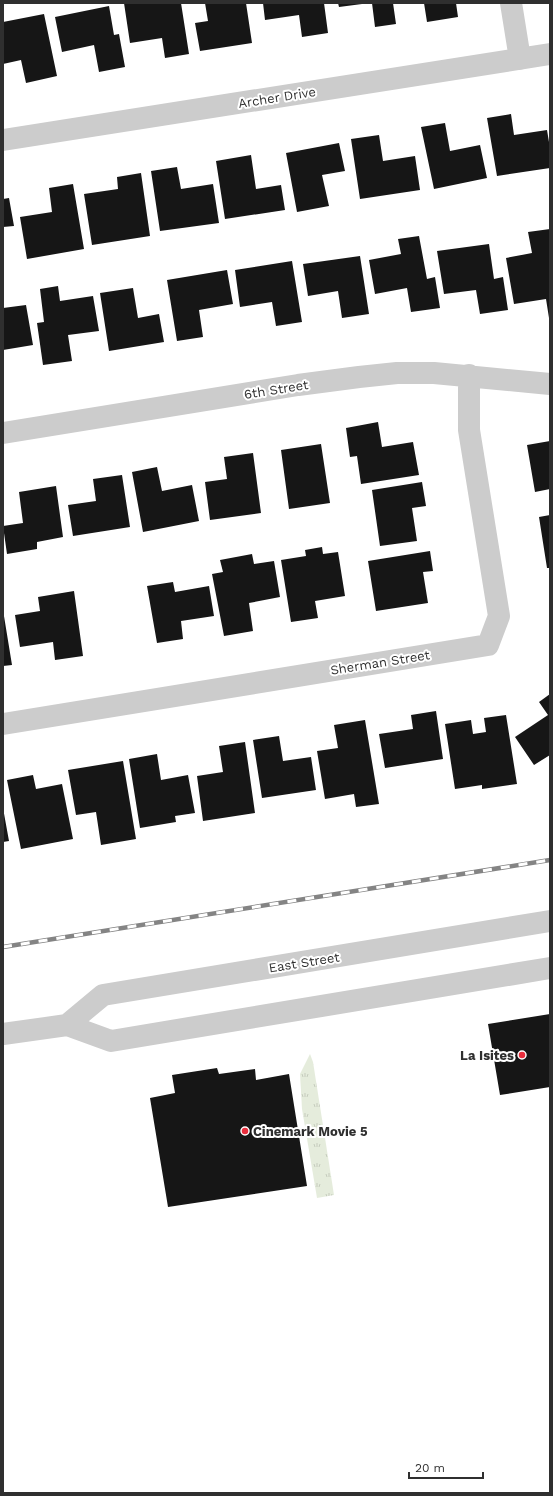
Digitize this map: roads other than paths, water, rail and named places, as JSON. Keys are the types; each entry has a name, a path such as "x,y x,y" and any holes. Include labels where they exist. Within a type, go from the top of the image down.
{"street":[{"path":"511,3 520,59"},
{"name":"Archer Drive","path":"3,140 550,54"},
{"name":"6th Street","path":"3,433 290,386 397,373 469,375 550,384"},
{"name":"Sherman Street","path":"3,724 488,645 499,616 469,430 469,375"},
{"name":"East Street","path":"3,1034 67,1024 103,995 550,921"},
{"path":"67,1024 111,1041 550,968"}],"railway":[{"path":"3,947 550,860"}],"place":[{"name":"La Isites","path":"522,1055"},
{"name":"Cinemark Movie 5","path":"245,1131"}]}
